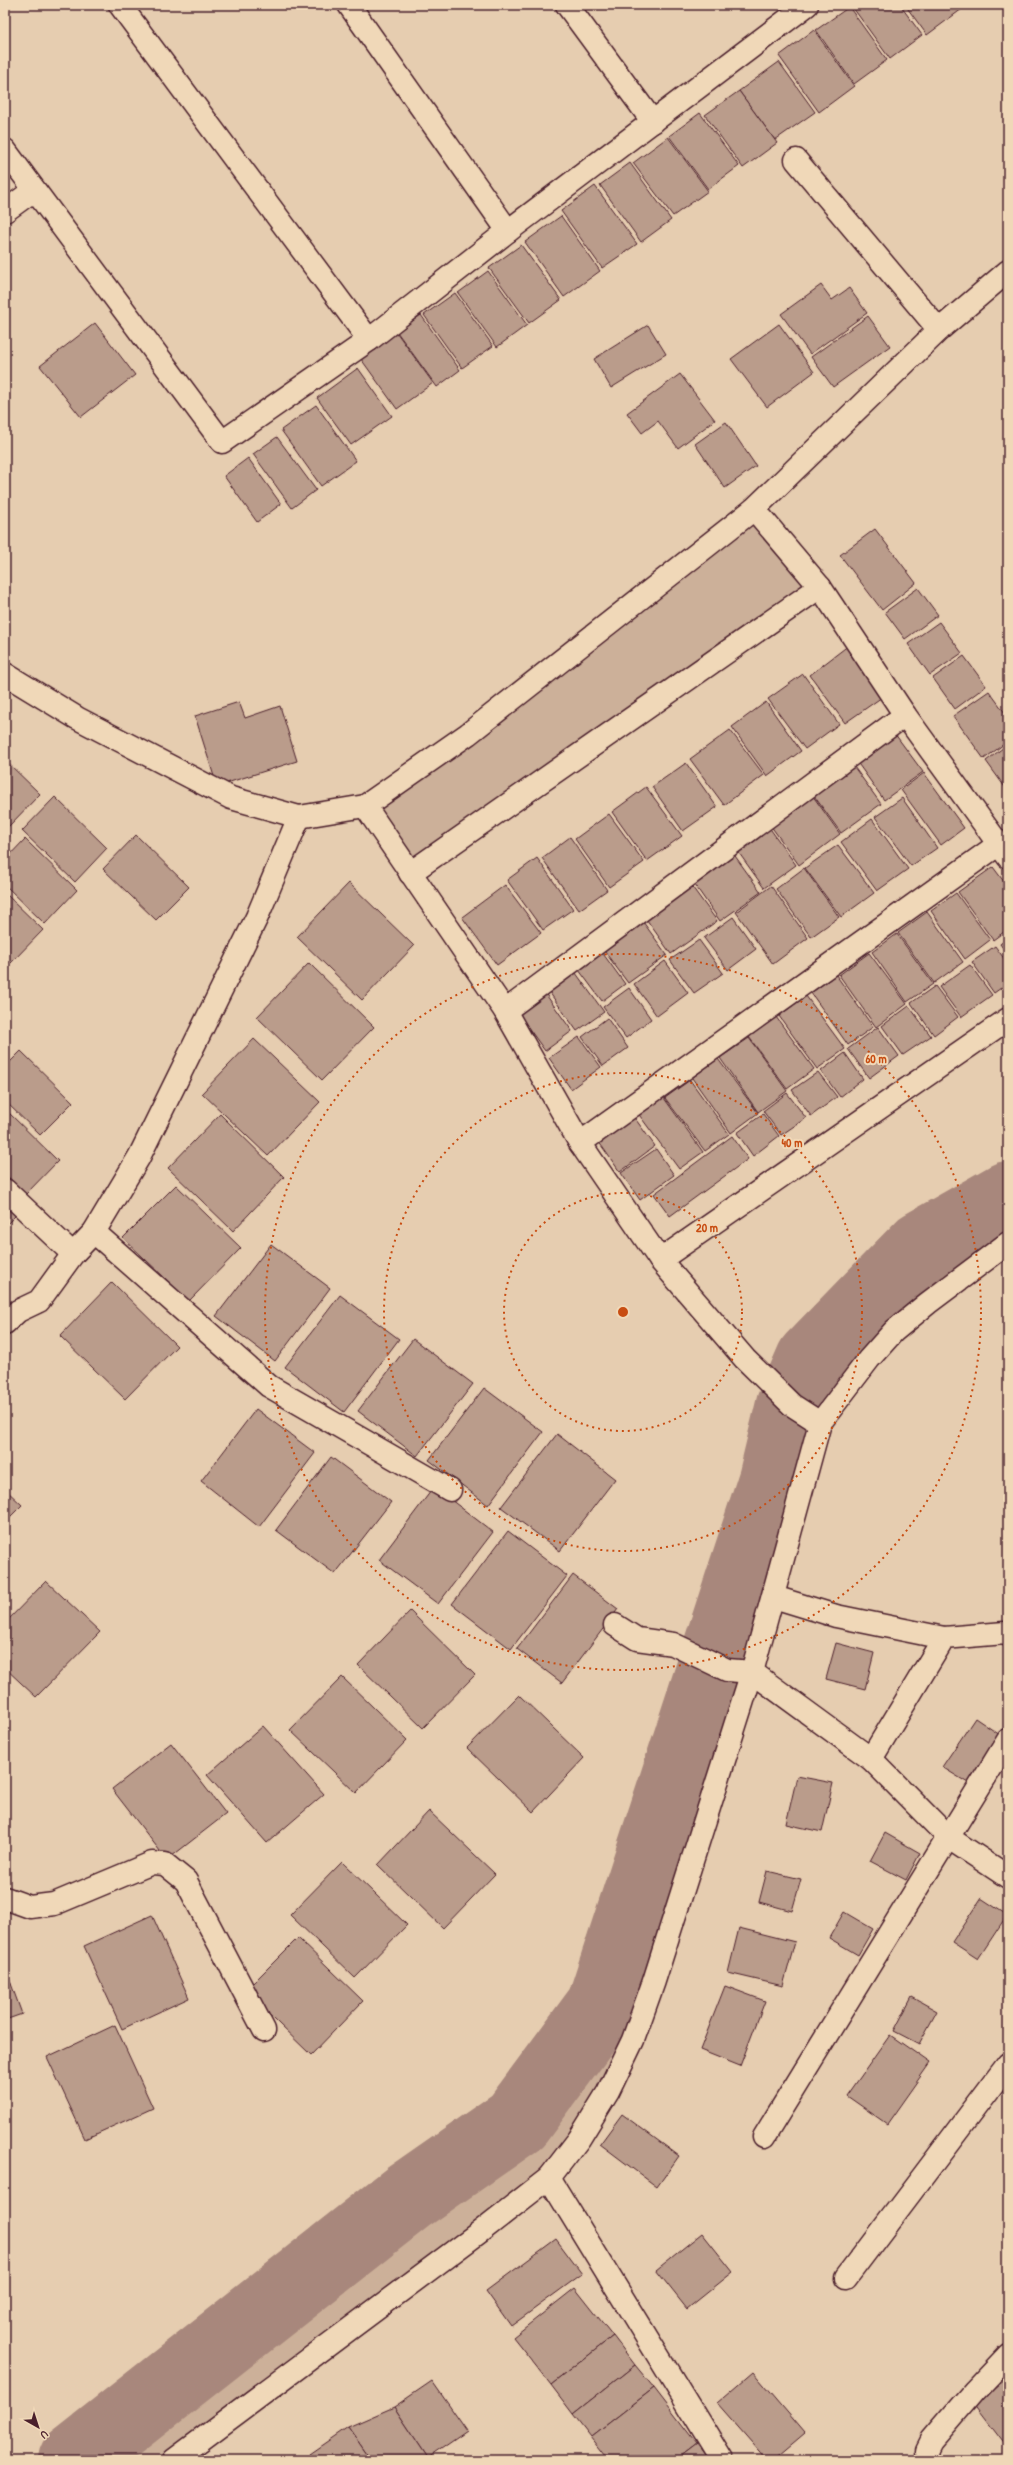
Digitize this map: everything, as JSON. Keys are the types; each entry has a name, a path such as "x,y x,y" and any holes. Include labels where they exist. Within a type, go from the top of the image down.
{"street":[{"path":"120,5 369,340"},
{"path":"349,5 508,231"},
{"path":"567,5 653,122"},
{"path":"5,150 222,442 369,340 508,231 653,122 797,8"},
{"path":"796,160 939,330"},
{"path":"5,211 34,190"},
{"path":"5,674 77,718 231,798 299,817 365,806 468,734 754,509 939,330 1008,271"},
{"path":"580,1143 1004,851 905,715 820,587 754,509"},
{"path":"410,873 820,587"},
{"path":"505,1011 905,715"},
{"path":"365,806 505,1011 580,1143 660,1260 745,1359 792,1405 820,1423"},
{"path":"5,1323 18,1311 39,1301 73,1254 94,1232 139,1157 257,917 299,817"},
{"path":"660,1260 1008,1019"},
{"path":"5,1190 73,1254"},
{"path":"94,1232 268,1386 450,1490"},
{"path":"174,2460 549,2178 579,2138 608,2092 633,2040 670,1933 752,1672 774,1597 820,1423 894,1331 1008,1243"},
{"path":"774,1597 836,1616 944,1638 1005,1633 1008,1635"},
{"path":"615,1625 637,1639 673,1644 727,1670 752,1672 871,1759 949,1838 1008,1877"},
{"path":"871,1759 944,1638"},
{"path":"764,2137 1008,1740"},
{"path":"6,1892 30,1907 54,1904 152,1863 165,1864 176,1871 194,1893 264,2030"},
{"path":"846,2278 1008,2064"},
{"path":"549,2178 722,2460"},
{"path":"928,2460 927,2450 932,2440 974,2391 1008,2355"}],"shaded area":[{"path":"754,509 820,587 410,873 365,806"},
{"path":"1008,1197 1008,1243 928,1303 820,1423 633,2040 549,2178 174,2460 74,2460 408,2197 517,2121 602,2006 774,1480 792,1405 812,1359 922,1246"}],"building":[{"path":"851,5 900,5 922,35 890,59"},
{"path":"905,5 965,5 966,6 927,35"},
{"path":"849,7 887,60 854,84 816,30"},
{"path":"814,30 854,86 819,112 779,56"},
{"path":"779,62 815,112 775,140 739,91"},
{"path":"739,91 777,143 743,168 705,115"},
{"path":"700,113 739,166 708,189 669,136"},
{"path":"668,137 708,191 673,216 633,163"},
{"path":"630,163 671,220 641,242 600,185"},
{"path":"595,186 637,244 602,268 561,211"},
{"path":"561,216 600,271 564,297 525,242"},
{"path":"521,245 561,300 529,323 489,268"},
{"path":"488,271 527,325 497,347 458,293"},
{"path":"821,285 832,300 849,288 867,313 810,354 781,314"},
{"path":"455,293 493,346 462,368 424,315"},
{"path":"421,315 460,370 437,387 397,332"},
{"path":"868,316 890,346 833,387 811,357"},
{"path":"95,323 135,375 81,417 40,366"},
{"path":"779,324 814,372 767,407 731,359"},
{"path":"648,325 666,354 611,388 594,359"},
{"path":"397,333 433,383 397,409 361,359"},
{"path":"358,368 392,416 351,445 317,398"},
{"path":"680,374 715,420 678,448 658,421 642,433 627,413"},
{"path":"316,405 356,461 321,486 281,430"},
{"path":"726,422 756,466 725,488 695,444"},
{"path":"277,437 316,490 292,508 253,454"},
{"path":"248,458 281,504 257,522 224,476"},
{"path":"875,529 916,583 882,610 840,555"},
{"path":"918,588 938,615 905,639 885,612"},
{"path":"939,622 962,653 930,675 908,644"},
{"path":"849,645 885,695 845,723 810,675"},
{"path":"964,656 986,686 955,709 933,678"},
{"path":"803,674 839,724 805,749 768,699"},
{"path":"989,691 1008,717 1008,741 984,759 953,716"},
{"path":"239,702 245,718 280,706 297,761 217,786 195,716"},
{"path":"766,702 801,751 767,776 732,727"},
{"path":"730,730 764,775 724,805 690,759"},
{"path":"892,730 923,772 884,800 854,758"},
{"path":"1008,744 1008,789 1007,790 986,761"},
{"path":"5,760 40,794 8,827 5,825"},
{"path":"849,760 881,804 841,833 809,789"},
{"path":"686,763 717,807 683,831 652,787"},
{"path":"924,773 964,828 941,845 901,790"},
{"path":"646,787 682,836 647,861 612,812"},
{"path":"810,792 840,834 799,865 768,822"},
{"path":"55,797 107,848 75,882 22,831"},
{"path":"902,798 937,848 911,866 875,817"},
{"path":"609,814 644,862 609,887 575,839"},
{"path":"872,819 908,869 877,891 841,842"},
{"path":"766,823 796,865 764,888 734,846"},
{"path":"5,831 10,836 5,842"},
{"path":"136,835 189,887 156,920 103,869"},
{"path":"570,837 607,890 579,910 542,858"},
{"path":"25,839 77,890 45,924 5,885 5,860"},
{"path":"838,845 874,893 841,917 805,868"},
{"path":"730,849 761,892 720,921 690,878"},
{"path":"537,858 573,909 543,930 507,880"},
{"path":"993,867 1008,887 1008,929 993,940 958,892"},
{"path":"804,868 839,917 811,937 776,889"},
{"path":"687,880 717,921 671,954 642,913"},
{"path":"349,883 414,946 362,1000 297,937"},
{"path":"505,885 541,933 497,965 462,917"},
{"path":"771,886 808,938 773,964 736,912"},
{"path":"5,893 43,930 11,963 5,958"},
{"path":"956,893 990,940 965,959 931,911"},
{"path":"927,912 963,962 934,983 898,933"},
{"path":"638,915 667,955 628,983 599,944"},
{"path":"733,917 756,949 728,970 704,938"},
{"path":"897,934 933,984 907,1002 872,952"},
{"path":"1008,938 1008,955 1000,944"},
{"path":"699,940 723,973 694,993 670,960"},
{"path":"596,944 625,984 602,1001 573,962"},
{"path":"995,946 1008,964 1008,983 994,993 972,962"},
{"path":"869,953 907,1004 876,1027 839,975"},
{"path":"665,961 688,993 657,1016 634,984"},
{"path":"309,963 374,1027 322,1080 257,1017"},
{"path":"970,965 992,995 961,1017 939,987"},
{"path":"573,969 604,1012 577,1031 547,989"},
{"path":"836,975 873,1027 848,1045 811,993"},
{"path":"935,986 958,1017 934,1035 911,1003"},
{"path":"629,988 651,1019 626,1038 603,1007"},
{"path":"542,989 572,1031 545,1051 515,1009"},
{"path":"806,996 845,1049 817,1069 779,1016"},
{"path":"909,1006 931,1036 903,1055 882,1026"},
{"path":"776,1017 814,1069 787,1089 749,1037"},
{"path":"607,1018 628,1048 603,1066 582,1037"},
{"path":"878,1027 899,1056 869,1078 848,1049"},
{"path":"579,1037 601,1067 571,1089 549,1058"},
{"path":"749,1038 787,1091 758,1112 720,1058"},
{"path":"254,1039 320,1102 268,1156 202,1093"},
{"path":"21,1051 73,1102 40,1135 5,1101 5,1067"},
{"path":"845,1053 863,1079 840,1097 821,1071"},
{"path":"718,1059 758,1113 731,1133 692,1078"},
{"path":"818,1072 837,1097 811,1116 792,1090"},
{"path":"690,1080 729,1134 705,1151 665,1098"},
{"path":"787,1093 806,1118 781,1135 763,1111"},
{"path":"661,1094 703,1152 679,1169 637,1112"},
{"path":"6,1110 58,1161 26,1194 5,1174"},
{"path":"631,1113 655,1146 620,1172 596,1138"},
{"path":"220,1114 284,1177 233,1231 168,1168"},
{"path":"763,1114 779,1136 753,1156 737,1133"},
{"path":"732,1136 748,1159 670,1216 654,1194"},
{"path":"656,1149 674,1175 640,1200 621,1173"},
{"path":"176,1185 241,1248 189,1301 123,1238"},
{"path":"5,1195 21,1210 5,1226"},
{"path":"271,1244 330,1288 275,1361 216,1316"},
{"path":"112,1282 177,1346 125,1399 60,1336"},
{"path":"340,1295 399,1339 344,1412 285,1367"},
{"path":"413,1339 473,1384 417,1456 358,1411"},
{"path":"484,1388 543,1432 488,1505 429,1460"},
{"path":"256,1409 315,1453 259,1527 201,1481"},
{"path":"557,1434 615,1479 560,1551 501,1507"},
{"path":"331,1457 391,1502 335,1574 276,1530"},
{"path":"434,1487 493,1532 438,1604 379,1560"},
{"path":"5,1489 22,1505 5,1522"},
{"path":"508,1531 567,1576 511,1649 452,1604"},
{"path":"573,1575 618,1609 562,1683 517,1649"},
{"path":"46,1581 100,1632 36,1697 5,1668 5,1623"},
{"path":"410,1611 475,1675 423,1728 358,1665"},
{"path":"836,1643 874,1653 865,1689 826,1679"},
{"path":"342,1677 407,1740 356,1793 290,1730"},
{"path":"519,1695 584,1758 533,1812 467,1748"},
{"path":"975,1718 1000,1735 968,1783 942,1767"},
{"path":"263,1726 324,1794 267,1843 207,1775"},
{"path":"171,1743 226,1814 167,1860 112,1789"},
{"path":"797,1776 833,1783 822,1832 786,1824"},
{"path":"429,1811 495,1874 443,1928 378,1865"},
{"path":"885,1833 920,1853 906,1880 870,1861"},
{"path":"342,1862 407,1925 355,1978 290,1915"},
{"path":"767,1871 801,1879 792,1911 759,1902"},
{"path":"981,1898 1007,1915 978,1959 952,1942"},
{"path":"844,1912 873,1929 858,1955 829,1938"},
{"path":"152,1915 189,1998 122,2029 84,1946"},
{"path":"739,1928 795,1942 783,1986 728,1973"},
{"path":"298,1938 363,2001 311,2055 245,1991"},
{"path":"5,1967 22,2014 5,2020"},
{"path":"725,1986 765,2001 740,2066 700,2050"},
{"path":"912,1997 937,2011 919,2044 894,2031"},
{"path":"115,2025 153,2108 85,2139 47,2057"},
{"path":"890,2035 930,2063 887,2124 847,2096"},
{"path":"622,2114 679,2156 657,2187 600,2144"},
{"path":"702,2233 733,2272 687,2309 656,2270"},
{"path":"556,2239 582,2274 511,2326 486,2291"},
{"path":"575,2288 613,2336 551,2385 513,2337"},
{"path":"613,2336 635,2365 573,2414 551,2385"},
{"path":"635,2365 654,2388 591,2437 573,2414"},
{"path":"753,2372 805,2433 773,2460 767,2460 717,2403"},
{"path":"1008,2376 1008,2444 1006,2445 974,2403"},
{"path":"432,2381 467,2431 428,2458 394,2407"},
{"path":"654,2388 697,2444 676,2460 609,2460 591,2437"},
{"path":"394,2407 428,2458 423,2460 371,2460 348,2427"},
{"path":"348,2427 371,2460 313,2460 309,2454"},
{"path":"697,2444 709,2460 676,2460"}],"waterway":[{"path":"74,2460 408,2197 517,2121 602,2006 774,1480 792,1405 812,1359 922,1246 1008,1197"}]}
